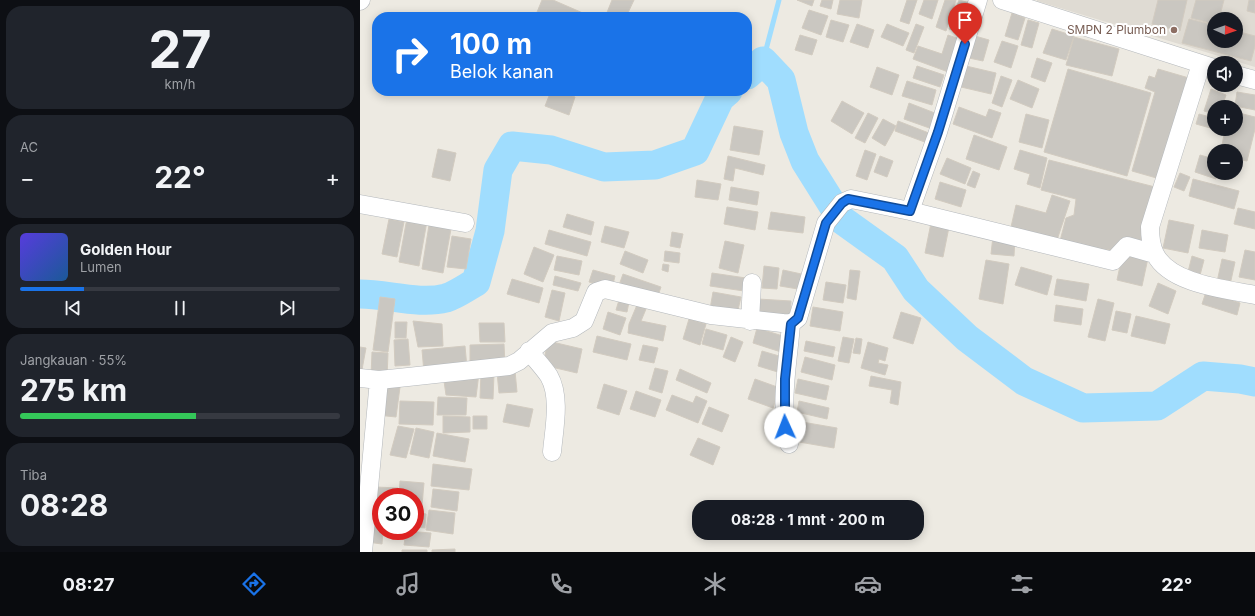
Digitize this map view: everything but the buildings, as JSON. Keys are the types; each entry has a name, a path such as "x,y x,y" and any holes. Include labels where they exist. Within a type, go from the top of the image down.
{"street":[{"path":"910,211 938,132 978,0"},
{"path":"1002,0 1024,3 1207,66"},
{"path":"1207,69 1150,227 1151,239 1155,254 1163,265 1175,275 1255,295"},
{"path":"1243,76 1255,80"},
{"path":"789,444 785,427 784,406 791,324 798,318 826,223 836,209 851,199 910,211 1113,261 1127,246 1155,254"},
{"path":"360,204 465,223"},
{"path":"750,321 752,283"},
{"path":"360,378 379,380 501,368 519,361 552,333 573,328 584,321 596,292 604,289 711,315 750,321 791,324"},
{"path":"529,352 548,376 553,387 555,401 552,452"},
{"path":"363,552 379,380"}],"shaded area":[{"name":"SMPN 2 Plumbon","path":"1037,0 1255,0 1255,67 1243,63 1243,56 1219,56"}],"waterway":[{"path":"763,61 779,0"},
{"path":"752,71 763,61 781,80 794,133 805,161 842,220 895,258 916,290 967,338 1024,381 1083,408 1157,406 1203,376 1240,379 1255,382"},
{"path":"360,294 371,294 414,300 436,300 450,297 476,282 490,231 498,170 512,146 551,150 604,167 655,165 695,151 722,96"}],"place":[{"name":"SMPN 2 Plumbon","path":"1174,30"}],"route":[{"path":"785,427 785,379 791,324 798,318 826,223 842,203 848,199 910,211 938,132 965,44"}]}
